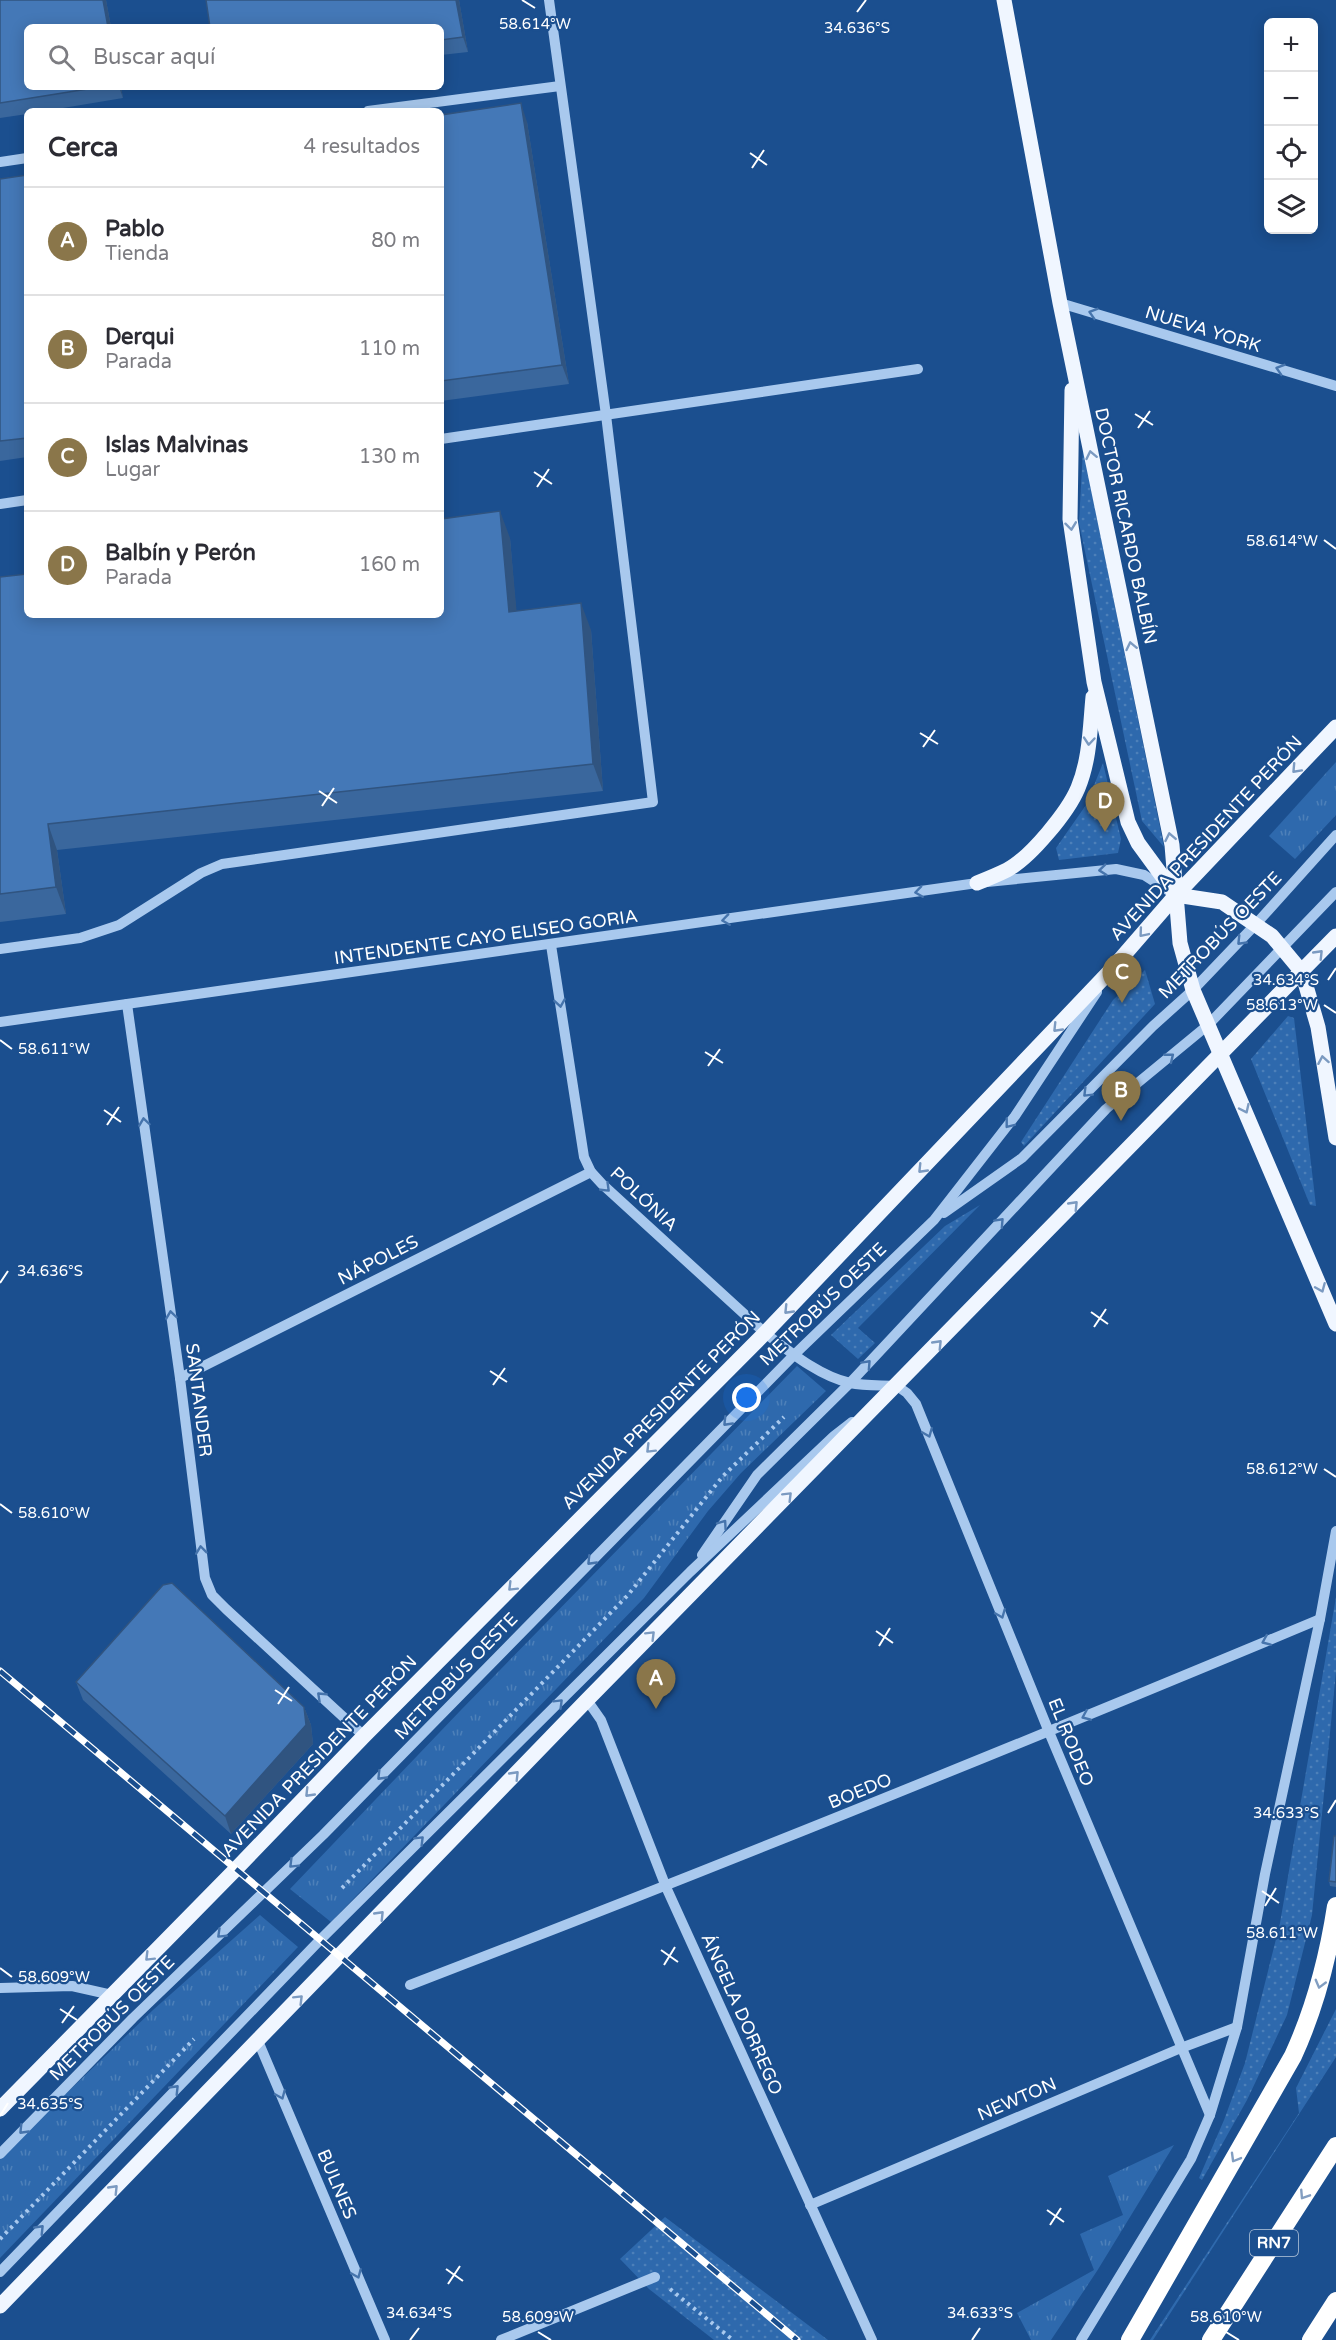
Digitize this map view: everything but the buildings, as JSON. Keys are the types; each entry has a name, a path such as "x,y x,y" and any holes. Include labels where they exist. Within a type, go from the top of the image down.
{"highway":[{"path":"1130,2340 1293,2056 1306,2028 1319,1989 1330,1945 1336,1906"},
{"name":"RN7","path":"1211,2340 1336,2146"},
{"path":"1311,2340 1336,2301"}],"main road":[{"name":"DOCTOR RICARDO BALBÍN","path":"1004,0 1060,303 1172,845 1180,943 1193,990 1220,1056 1249,1117 1336,1324"},
{"path":"1072,363 1070,519 1094,682 1128,822 1138,843 1176,895 1222,902 1272,936 1302,972 1318,1027 1336,1138"},
{"path":"977,883 1008,870 1032,850 1056,822 1078,789 1088,754 1094,682"},
{"name":"AVENIDA PRESIDENTE PERÓN","path":"0,2109 364,1736 765,1333 1111,970 1176,895 1336,727"},
{"path":"0,2306 587,1700 1336,936"}],"street":[{"path":"0,949 80,938 119,925 201,873 222,864 653,802 606,415 549,0"},
{"path":"391,108 560,86"},
{"path":"0,162 24,158"},
{"name":"NUEVA YORK","path":"1060,303 1336,386"},
{"path":"444,439 918,369"},
{"path":"0,504 24,500"},
{"name":"METROBÚS OESTE","path":"934,1220 1022,1158 1153,1026 1193,990 1336,835"},
{"name":"INTENDENTE CAYO ELISEO GORIA","path":"0,1022 977,883 1116,869 1144,874 1176,895"},
{"path":"690,1572 757,1475 850,1383 1106,1109 1208,1025 1336,892"},
{"name":"POLÓNIA","path":"551,945 584,1157 591,1172 765,1333 794,1355 828,1375 850,1383 897,1386"},
{"name":"METROBÚS OESTE","path":"0,2154 133,2018 323,1835 794,1355 934,1220 1016,1116 1111,970"},
{"name":"SANTANDER","path":"127,1004 180,1378 205,1578 212,1595 364,1736"},
{"name":"NÁPOLES","path":"180,1378 591,1172"},
{"path":"0,2272 266,1995 690,1572 834,1436 897,1386"},
{"name":"EL RODEO","path":"897,1386 916,1404 1049,1732 1210,2115"},
{"path":"1081,2340 1191,2159 1210,2115 1237,2027 1265,1874 1320,1618 1336,1531"},
{"name":"BOEDO","path":"410,1985 666,1887 1049,1732 1320,1618"},
{"name":"ÁNGELA DORREGO","path":"587,1700 601,1720 666,1887 872,2340"},
{"path":"0,1988 72,1986 112,1995"},
{"name":"NEWTON","path":"810,2205 1181,2048 1237,2027"},
{"name":"BULNES","path":"258,2041 385,2340"},
{"path":"501,2340 655,2277"}],"path":[{"path":"337,1892 628,1595 723,1476 788,1414"},
{"path":"0,2239 197,2036"},
{"path":"655,2277 733,2340"}],"green space":[{"path":"1083,449 1164,847 1142,821 1079,523"},
{"path":"1336,762 1336,815 1295,859 1269,836"},
{"path":"1103,763 1121,839 1118,853 1059,860 1056,848 1086,805"},
{"path":"1145,970 1155,1004 1024,1146 1021,1142 1113,1000"},
{"path":"1288,1016 1294,1018 1316,1206 1310,1205 1251,1059"},
{"path":"980,1205 858,1328 875,1343 858,1359 831,1335 945,1226"},
{"path":"797,1366 826,1391 741,1473 708,1511 644,1598 331,1922 290,1889 460,1711"},
{"path":"1336,1597 1336,1672 1312,1915 1287,2015 1247,2100 1202,2180 1199,2178 1245,2063 1280,1923"},
{"path":"260,1915 298,1947 0,2258 0,2157 153,2010"},
{"path":"1336,2009 1336,2057 1153,2340 1150,2340 1299,2113 1296,2088"},
{"path":"1174,2145 1097,2271 1051,2340 1031,2340 1017,2313 1094,2270 1080,2234 1123,2215 1108,2176"},
{"path":"665,2217 828,2340 714,2340 649,2289 620,2259"}],"railway":[{"path":"0,1671 797,2340"}],"place":[{"name":"Balbín y Perón","path":"1105,832"},
{"name":"Islas Malvinas","path":"1122,1003"},
{"name":"Derqui","path":"1121,1121"},
{"name":"Pablo","path":"656,1709"}]}
